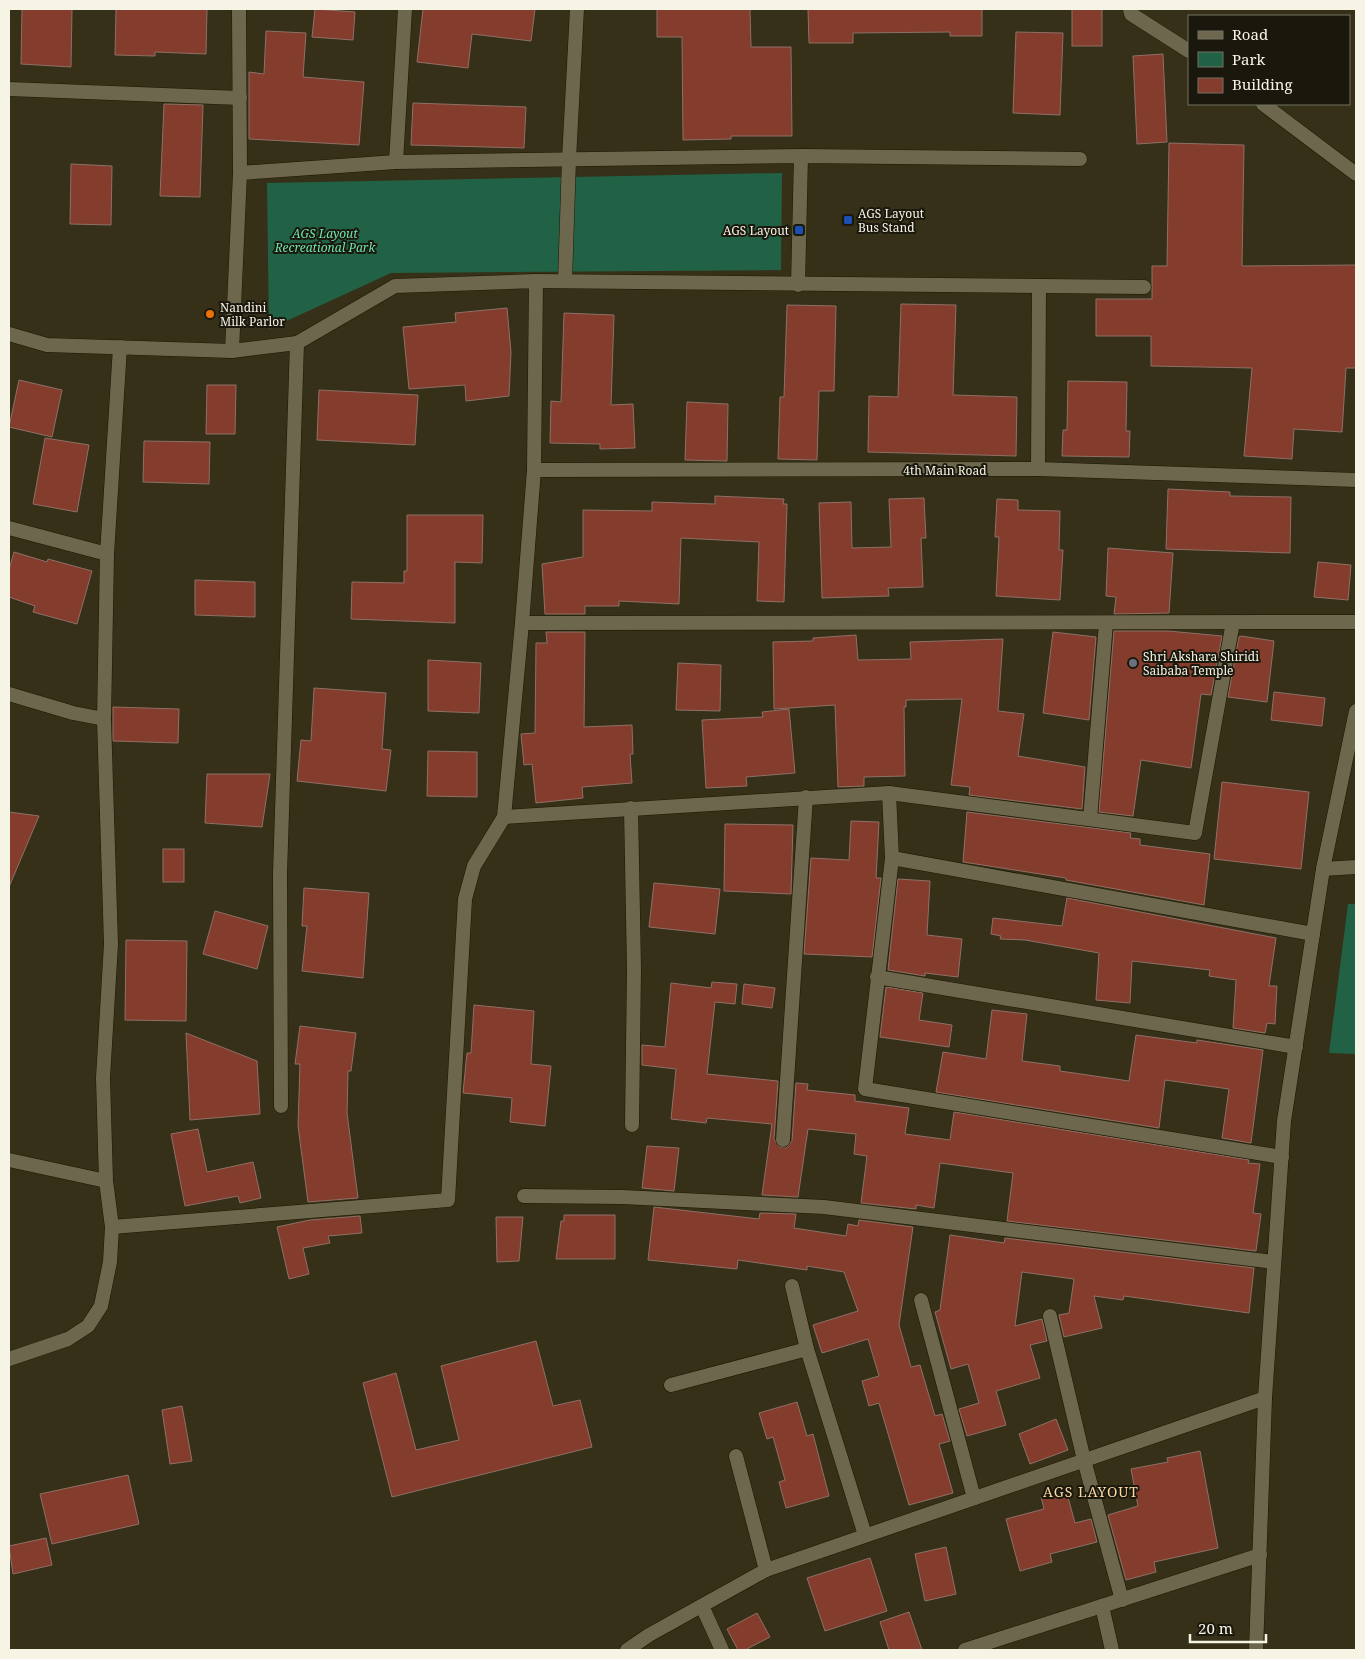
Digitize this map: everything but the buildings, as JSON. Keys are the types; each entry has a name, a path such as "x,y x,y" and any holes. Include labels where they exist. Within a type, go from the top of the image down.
{"street":[{"path":"232,351 240,173 239,9"},
{"path":"396,162 405,9"},
{"path":"565,282 568,159 577,9"},
{"path":"1130,9 1131,14 1188,50"},
{"path":"9,89 240,98"},
{"path":"1264,105 1356,174"},
{"path":"240,173 396,162 568,159 801,156 1080,159"},
{"path":"798,285 801,156"},
{"path":"112,1227 448,1200 465,899 474,866 504,817 534,470 536,281"},
{"path":"9,334 47,344 232,351 297,343 395,286 536,281 1144,287"},
{"path":"1038,287 1038,469"},
{"path":"281,1106 280,874 297,343"},
{"path":"9,1359 68,1339 88,1326 101,1306 110,1262 112,1227 106,1181 104,1078 112,944 104,719 107,554 120,347"},
{"name":"4th Main Road","path":"534,470 1038,469 1356,480"},
{"path":"9,528 107,554"},
{"path":"504,817 889,793 1196,833 1233,622"},
{"path":"522,623 1356,622"},
{"path":"1090,819 1106,623"},
{"path":"9,694 73,713 104,719"},
{"path":"1256,1650 1264,1398 1284,1121 1323,869 1356,712"},
{"path":"889,793 892,858 865,1089 1282,1157"},
{"path":"783,1140 806,798"},
{"path":"632,808 634,968 632,1126"},
{"path":"892,858 1313,934"},
{"path":"1323,869 1356,867"},
{"path":"877,977 1296,1047"},
{"path":"9,1160 106,1181"},
{"path":"524,1196 622,1197 824,1207 1274,1262"},
{"path":"792,1286 807,1350 866,1535"},
{"path":"921,1300 974,1498"},
{"path":"1050,1316 1084,1460 1122,1600"},
{"path":"671,1385 807,1350"},
{"path":"627,1650 766,1570 1264,1398"},
{"path":"736,1456 766,1570"},
{"path":"965,1650 1260,1555"},
{"path":"702,1606 722,1650"},
{"path":"1102,1606 1112,1650"}],"green space":[{"name":"AGS Layout Recreational Park","path":"782,173 781,270 391,273 269,329 267,183"},
{"path":"1348,904 1356,904 1356,1054 1329,1053"}],"place":[{"name":"AGS Layout Bus Stand","path":"848,220"},
{"name":"AGS Layout","path":"799,230"},
{"name":"Nandini Milk Parlor","path":"210,314"},
{"name":"Shri Akshara Shiridi Saibaba Temple","path":"1133,663"}],"district":[{"name":"AGS LAYOUT","path":"1091,1491"}]}
